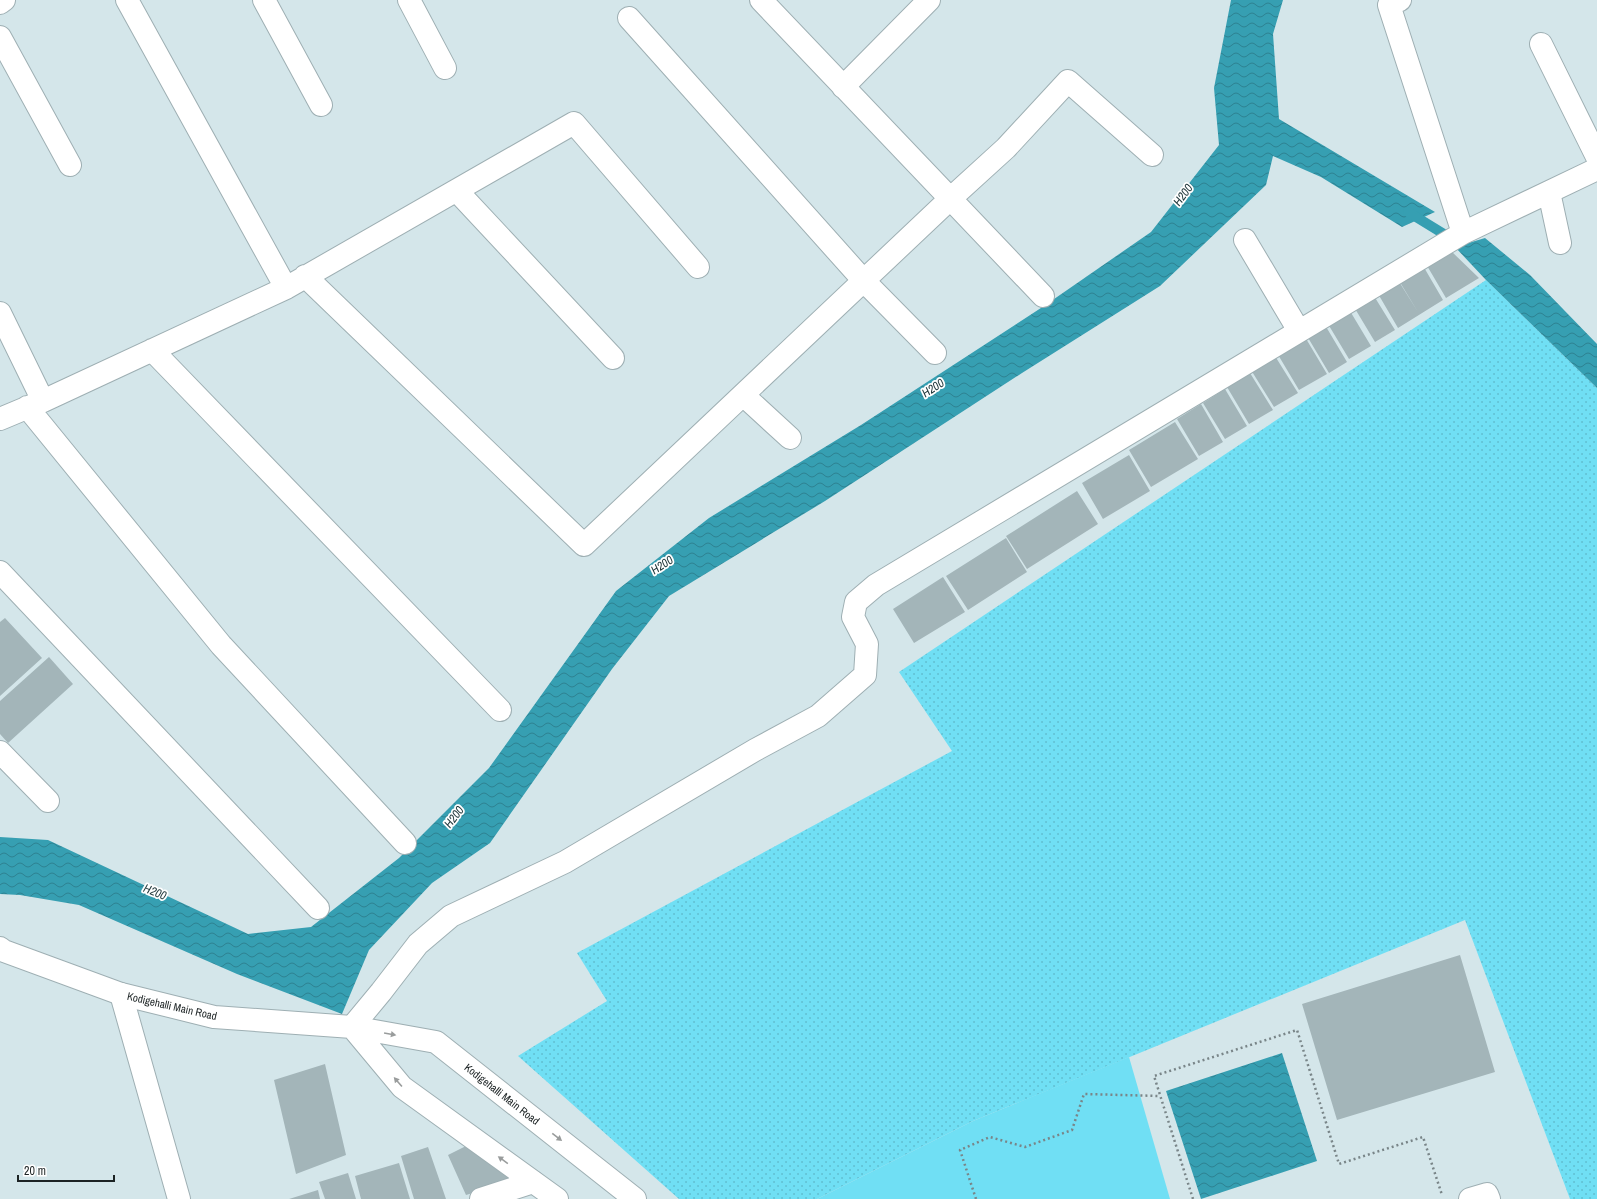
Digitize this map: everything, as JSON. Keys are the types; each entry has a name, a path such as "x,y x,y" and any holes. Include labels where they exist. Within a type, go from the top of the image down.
{"street":[{"path":"0,2 4,0"},
{"path":"127,0 286,288"},
{"path":"264,0 321,105"},
{"path":"409,0 445,68"},
{"path":"761,0 1042,296"},
{"path":"843,87 929,0"},
{"path":"1400,0 1389,5 1463,233"},
{"path":"629,18 864,281 935,353"},
{"path":"0,37 70,164"},
{"path":"1542,44 1597,157"},
{"path":"305,276 584,545 950,199 1006,148 1068,81 1152,155"},
{"path":"0,419 286,288 574,123 698,267"},
{"path":"557,1199 402,1087 352,1027 418,944 451,916 565,862 755,750 818,716 865,675 867,644 853,617 856,602 876,586 1463,233 1597,169"},
{"path":"457,191 613,358"},
{"path":"1549,192 1560,243"},
{"path":"1245,240 1299,331"},
{"path":"0,313 35,404 221,645 405,843"},
{"path":"152,350 500,710"},
{"path":"743,395 790,438"},
{"path":"0,572 318,908"},
{"path":"0,752 48,801"},
{"name":"Kodigehalli Main Road","path":"1,953 120,994 214,1017 352,1027 436,1042 635,1199"},
{"path":"120,994 179,1199"},
{"path":"482,1199 533,1182"},
{"path":"1470,1199 1487,1194 1489,1199"}],"path":[{"path":"1193,1199 1154,1076 1297,1030 1339,1164 1423,1137 1443,1199"},
{"path":"976,1199 960,1150 990,1137 1025,1147 1072,1130 1084,1094 1160,1096"}],"shaded area":[{"path":"1486,280 1597,388 1597,1199 1570,1199 1465,920 973,1121 817,1199 679,1199 518,1056 607,1001 577,953 952,751 899,672"},
{"path":"1129,1057 1170,1199 817,1199 973,1121"}],"water":[{"name":"H200","path":"1231,0 1283,0 1273,34 1279,119 1435,212 1402,227 1321,177 1273,156 1266,185 1160,286 1022,373 825,501 669,596 612,669 490,843 432,883 369,950 342,1014 237,974 79,905 20,895 0,894 0,837 48,840 248,934 311,927 399,858 489,768 616,591 709,518 861,425 1044,306 1151,232 1219,145 1214,88"},
{"path":"1485,238 1530,275 1597,344 1597,388 1486,280 1455,247"},
{"path":"1282,1053 1317,1161 1201,1199 1166,1091"}],"building":[{"path":"1450,250 1479,278 1446,298 1426,264"},
{"path":"1422,264 1443,300 1398,328 1377,292 1398,280 1418,312 1398,279"},
{"path":"1374,296 1395,330 1375,342 1354,307"},
{"path":"1350,311 1371,346 1349,359 1328,324"},
{"path":"1325,325 1347,362 1329,373 1307,336"},
{"path":"1305,337 1327,374 1299,390 1277,353"},
{"path":"1275,356 1298,393 1274,407 1251,370"},
{"path":"1250,373 1273,410 1249,424 1227,387"},
{"path":"1225,389 1247,426 1225,439 1203,403"},
{"path":"1201,404 1223,442 1199,456 1177,419"},
{"path":"1175,422 1198,459 1151,487 1129,450"},
{"path":"1129,455 1150,491 1103,519 1082,483"},
{"path":"1077,491 1098,524 1027,569 1006,536"},
{"path":"1006,538 1027,572 968,610 946,576"},
{"path":"943,577 965,612 914,643 893,609"},
{"path":"5,618 42,658 0,696 0,622"},
{"path":"49,657 73,684 8,743 0,734 0,701"},
{"path":"1460,955 1495,1072 1337,1120 1302,1004"},
{"path":"325,1064 346,1155 296,1174 274,1080"},
{"path":"472,1143 516,1180 466,1195 448,1155"},
{"path":"428,1147 446,1199 414,1199 401,1156"},
{"path":"399,1163 410,1199 361,1199 355,1176"},
{"path":"348,1173 356,1199 325,1199 319,1182"},
{"path":"318,1190 320,1199 289,1199"}],"waterway":[{"path":"1408,212 1452,239"}]}
